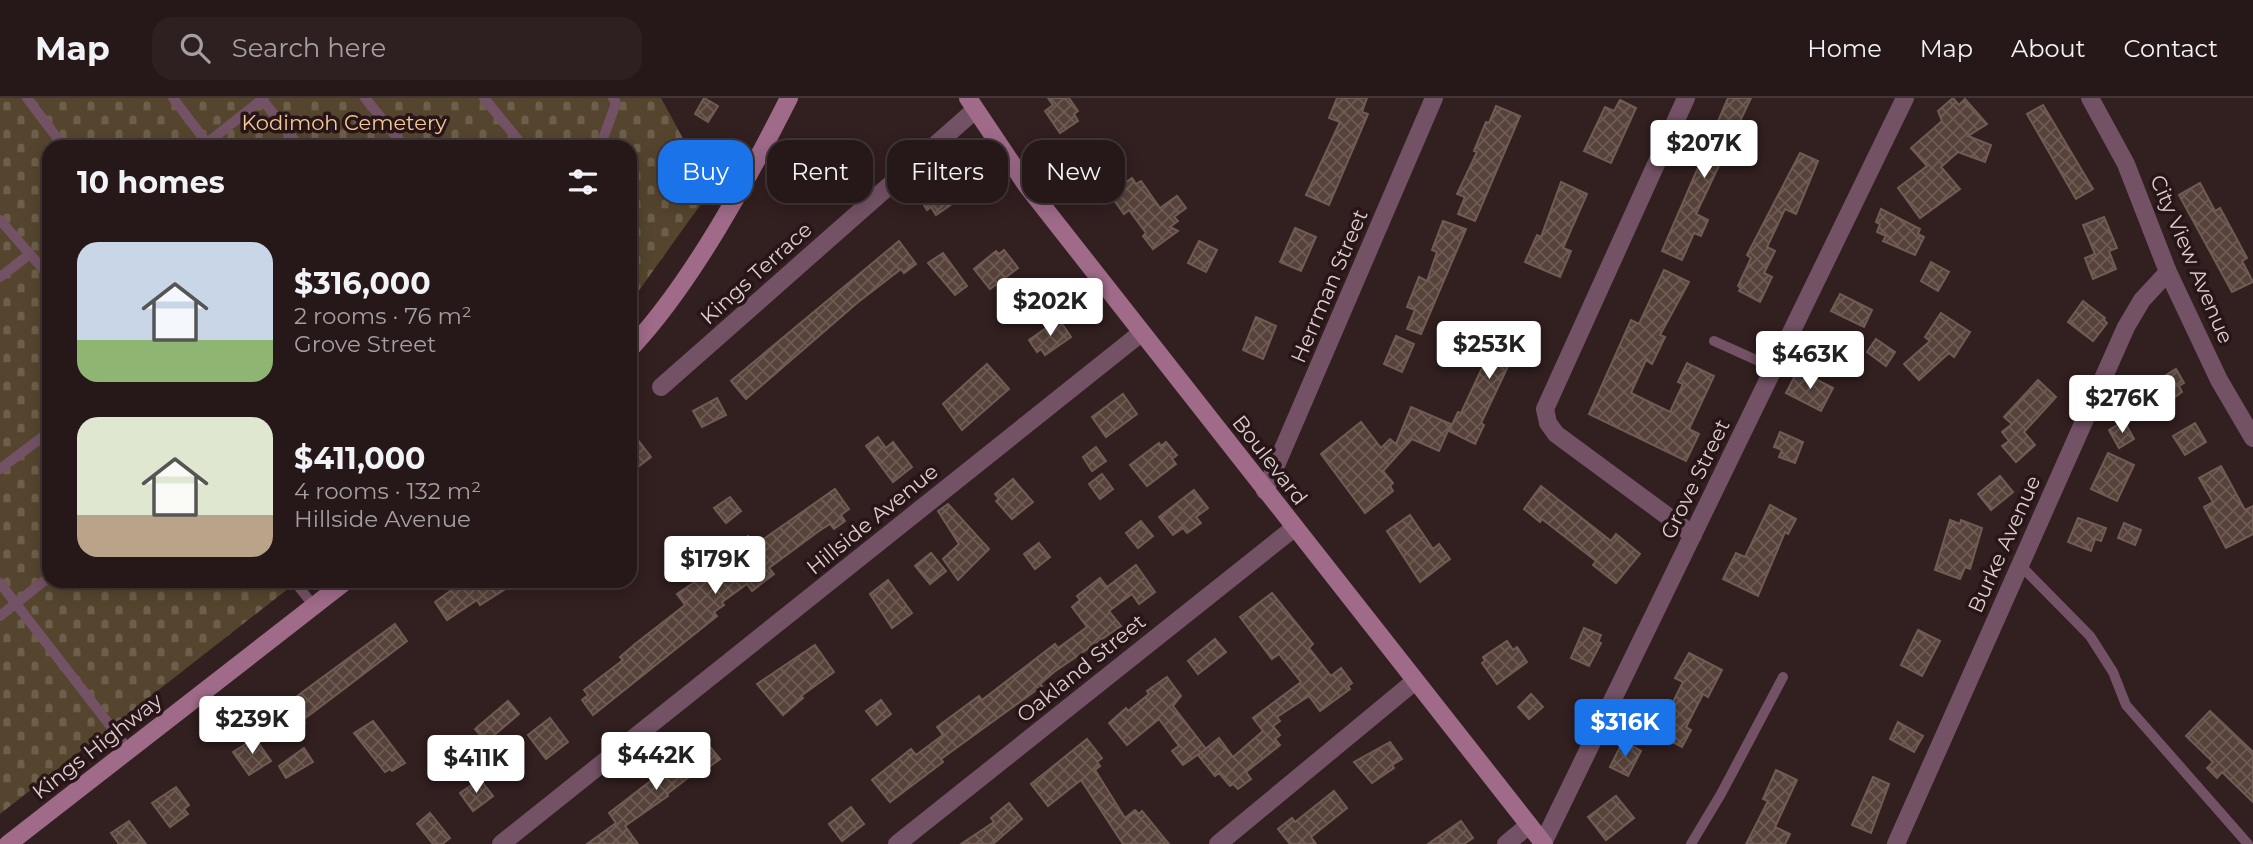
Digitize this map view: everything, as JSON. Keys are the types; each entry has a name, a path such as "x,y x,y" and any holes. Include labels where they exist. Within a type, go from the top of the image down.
{"main road":[{"path":"637,340 676,291 754,167 789,98"},
{"name":"Boulevard","path":"971,104 1027,186 1543,843"},
{"name":"Kings Highway","path":"8,844 337,588"}],"street":[{"name":"Herrman Street","path":"1265,491 1434,98"},
{"path":"1686,98 1545,409 1548,423 1556,434 1693,535"},
{"name":"Grove Street","path":"1543,843 1905,98"},
{"name":"City View Avenue","path":"2090,98 2126,164 2168,272 2220,380 2253,438"},
{"name":"Kings Terrace","path":"661,387 971,104"},
{"name":"Burke Avenue","path":"1896,844 2126,327 2142,300 2168,272"},
{"name":"Hillside Avenue","path":"501,844 1141,333"},
{"name":"Oakland Street","path":"897,844 1294,528"},
{"path":"1218,844 1415,681"},
{"path":"1506,844 1529,825"}],"lane":[{"path":"27,98 59,140"},
{"path":"173,98 202,140"},
{"path":"365,98 399,140"},
{"path":"484,98 518,140"},
{"path":"603,140 616,103 613,98"},
{"path":"212,140 263,99 295,140"},
{"path":"0,220 42,268"},
{"path":"0,277 30,254"},
{"path":"1713,341 1774,368"},
{"path":"0,469 42,437"},
{"path":"2019,564 2090,636 2113,672 2126,705 2248,844"},
{"path":"0,583 129,750"},
{"path":"0,616 42,583"},
{"path":"300,588 314,606"},
{"path":"1691,844 1721,794 1783,677"}],"green space":[{"name":"Kodimoh Cemetery","path":"0,98 661,98 684,140 658,140 658,203 702,203 637,293 637,140 42,140 42,588 289,588 0,814"}],"building":[{"path":"704,98 718,106 708,122 695,114"},
{"path":"1048,98 1069,98 1078,111 1074,114 1078,121 1060,133 1045,111 1053,105"},
{"path":"1337,98 1367,98 1362,112 1368,114 1329,205 1306,195 1340,122 1329,118"},
{"path":"1728,98 1751,98 1696,214 1708,220 1701,236 1694,233 1682,260 1662,251"},
{"path":"1953,98 1959,105 1965,99 1987,124 1968,136 1991,145 1985,162 1958,152 1941,167 1960,189 1920,218 1898,188 1927,166 1911,148 1942,121 1938,111"},
{"path":"1620,100 1636,108 1611,163 1584,151 1605,107 1614,111"},
{"path":"2043,105 2093,189 2076,199 2027,114"},
{"path":"1496,106 1520,116 1475,221 1458,214 1465,197 1457,194 1477,152 1474,151 1486,122 1489,123"},
{"path":"1800,153 1818,161 1796,214 1785,209 1767,247 1775,251 1764,273 1772,277 1760,302 1739,291 1741,288 1738,286 1751,258 1747,255"},
{"path":"1132,178 1136,184 1141,181 1160,208 1177,196 1186,208 1174,217 1178,221 1170,227 1178,231 1153,249 1143,236 1146,233 1129,210 1124,214 1116,203 1125,203 1125,183"},
{"path":"1561,182 1587,194 1563,248 1571,251 1560,277 1525,262 1537,235 1541,237"},
{"path":"2200,183 2215,211 2220,208 2247,258 2242,261 2253,282 2232,292 2179,195"},
{"path":"923,203 953,203 936,215 931,207 927,210"},
{"path":"1881,209 1920,229 1918,234 1924,237 1915,255 1883,241 1886,236 1877,232 1880,224 1876,222"},
{"path":"2104,217 2117,248 2109,251 2116,269 2093,279 2085,258 2095,254 2083,225"},
{"path":"1443,221 1466,229 1421,334 1407,329 1415,310 1407,307 1419,277 1427,281 1437,252 1432,250"},
{"path":"1295,228 1316,237 1301,271 1280,262"},
{"path":"899,241 916,264 904,273 901,269 857,303 746,399 731,381"},
{"path":"1199,241 1217,250 1206,272 1188,263"},
{"path":"1004,250 1018,268 990,289 974,269 996,251 999,254"},
{"path":"943,253 967,286 955,295 928,263"},
{"path":"1931,262 1949,272 1938,291 1921,281"},
{"path":"1664,270 1689,282 1660,335 1665,337 1652,364 1646,360 1631,393 1670,412 1683,384 1678,382 1687,363 1714,376 1689,429 1699,434 1686,461 1589,414 1631,320 1639,324"},
{"path":"1840,294 1872,310 1864,327 1831,311"},
{"path":"2083,301 2105,318 2107,323 2093,341 2068,322"},
{"path":"1941,313 1970,332 1954,357 1949,353 1919,380 1904,364 1930,341 1925,337"},
{"path":"1256,317 1276,326 1263,359 1243,350"},
{"path":"1059,319 1071,337 1045,355 1041,349 1037,352 1029,340"},
{"path":"1498,324 1531,339 1519,366 1510,362 1481,423 1484,425 1475,444 1449,431 1458,412 1461,413 1489,353 1485,351"},
{"path":"1396,336 1414,344 1402,372 1384,364"},
{"path":"1876,339 1895,352 1886,366 1867,352"},
{"path":"987,364 1009,389 962,430 943,404"},
{"path":"2176,369 2184,383 2179,386 2182,392 2162,406 2160,403 2138,415 2129,398"},
{"path":"1798,370 1833,388 1821,411 1786,393"},
{"path":"2038,380 2056,397 2024,432 2035,445 2016,462 2002,446 2009,441 2002,432 2012,424 2004,417"},
{"path":"1123,394 1137,414 1106,437 1092,417"},
{"path":"717,398 726,415 702,427 693,411"},
{"path":"1411,407 1451,424 1439,451 1412,439 1383,471 1393,483 1390,486 1393,491 1365,513 1321,454 1361,422 1381,448 1390,439 1396,444"},
{"path":"2124,421 2134,439 2119,448 2109,430"},
{"path":"2195,423 2206,442 2185,455 2173,436"},
{"path":"1780,432 1803,442 1795,463 1779,457 1782,450 1774,447"},
{"path":"878,437 886,448 893,442 912,467 893,482 866,446"},
{"path":"637,441 651,457 637,468"},
{"path":"1166,442 1177,455 1172,459 1176,464 1147,486 1130,465 1159,443 1161,446"},
{"path":"1096,447 1106,461 1092,471 1083,457"},
{"path":"2108,453 2134,465 2117,501 2091,489"},
{"path":"2221,466 2245,510 2253,506 2253,534 2226,548 2204,507 2213,502 2199,478"},
{"path":"1102,474 1113,489 1100,499 1089,484"},
{"path":"2000,476 2013,492 1991,510 1978,494"},
{"path":"1013,479 1033,502 1012,519 996,501 999,499 995,494"},
{"path":"1541,486 1611,541 1616,534 1640,554 1616,583 1593,565 1596,561 1542,519 1540,522 1524,509"},
{"path":"835,489 849,509 841,515 845,521 834,529 830,524 769,568 774,574 752,591 747,584 722,602 724,605 714,612 717,616 593,715 582,700 588,695 584,690 623,660 620,657 635,644 685,605 677,594 730,558 726,553 748,536 755,545"},
{"path":"1194,490 1208,508 1196,517 1201,523 1187,533 1183,528 1173,535 1159,517"},
{"path":"730,497 741,511 726,523 714,508"},
{"path":"948,504 989,549 958,580 943,559 959,544 938,511"},
{"path":"1770,505 1796,519 1788,534 1785,532 1758,596 1723,579 1736,553 1745,557"},
{"path":"1410,515 1433,549 1439,544 1450,559 1420,582 1387,531"},
{"path":"2078,518 2106,528 2101,541 2095,539 2091,551 2068,542"},
{"path":"1950,520 1960,524 1961,520 1982,528 1970,569 1965,567 1960,579 1935,570"},
{"path":"1141,521 1153,536 1138,548 1126,533"},
{"path":"2124,523 2141,530 2135,545 2118,538"},
{"path":"1039,543 1050,557 1035,569 1024,554"},
{"path":"931,553 946,571 930,584 915,566"},
{"path":"1136,565 1155,592 1139,604 1132,594 1109,611 1121,626 1054,672 1040,684 1042,686 941,759 943,762 890,802 872,780 911,749 916,755 943,735 937,727 979,696 982,700 1055,644 1058,648 1087,627 1072,607 1080,600 1077,596 1100,578 1107,587"},
{"path":"888,580 912,613 892,628 870,594"},
{"path":"454,588 507,588 480,605 477,600 447,620 435,602"},
{"path":"1272,593 1313,644 1309,648 1331,676 1341,668 1352,683 1348,686 1350,689 1320,711 1309,696 1277,717 1280,721 1273,726 1280,735 1275,739 1280,745 1246,772 1251,779 1238,789 1233,784 1230,786 1219,773 1215,776 1198,755 1219,738 1233,757 1263,731 1253,718 1301,682 1279,654 1272,659 1240,617"},
{"path":"395,624 407,641 303,720 305,723 293,732 281,715 288,709 285,705"},
{"path":"1584,628 1601,635 1598,642 1601,643 1589,666 1571,658"},
{"path":"1918,630 1940,641 1922,676 1901,665"},
{"path":"1215,639 1226,652 1198,674 1188,661"},
{"path":"1507,641 1513,650 1517,647 1527,662 1497,684 1482,663 1485,661 1483,657"},
{"path":"815,645 834,672 801,696 803,698 783,715 757,684"},
{"path":"1689,653 1722,670 1708,697 1703,694 1686,727 1691,730 1682,747 1657,734 1683,682 1675,678"},
{"path":"1167,677 1181,696 1173,706 1206,749 1183,765 1172,751 1179,746 1159,719 1127,745 1109,723 1126,708 1128,711 1149,694 1147,691"},
{"path":"1531,694 1543,707 1529,719 1518,707"},
{"path":"881,700 891,714 877,725 866,711"},
{"path":"508,701 519,714 486,742 475,729"},
{"path":"2210,711 2253,752 2253,802 2222,772 2217,778 2207,768 2213,762 2186,736"},
{"path":"550,718 568,742 546,759 528,735"},
{"path":"373,721 405,763 392,771 390,769 385,772 354,733"},
{"path":"1898,722 1923,736 1914,752 1890,739"},
{"path":"701,736 720,759 705,770 702,767 667,794 668,796 625,826 638,844 587,844 616,823 609,813 687,753 684,749"},
{"path":"255,738 271,761 249,775 233,752"},
{"path":"1087,739 1102,758 1097,762 1100,766 1095,770 1125,818 1135,810 1139,814 1142,811 1169,844 1123,844 1081,780 1048,806 1031,784"},
{"path":"1623,741 1641,751 1628,776 1610,767"},
{"path":"1390,742 1402,759 1372,783 1354,762"},
{"path":"304,748 313,762 286,778 279,766"},
{"path":"1776,770 1797,780 1775,827 1790,834 1785,844 1746,844 1768,801 1763,799"},
{"path":"1873,777 1889,784 1871,833 1852,825"},
{"path":"480,779 493,796 473,811 460,793"},
{"path":"176,787 189,805 184,809 188,814 170,827 152,803"},
{"path":"1334,791 1347,808 1311,837 1316,844 1290,844 1278,829 1292,818 1295,822"},
{"path":"1616,796 1634,818 1606,840 1588,817"},
{"path":"1009,803 1022,819 993,844 961,844 994,822 991,818"},
{"path":"851,807 864,824 842,841 829,824"},
{"path":"430,813 450,838 442,844 433,844 417,824"},
{"path":"129,821 146,844 119,844 111,833"},
{"path":"1461,821 1473,838 1464,844 1428,844"}]}
